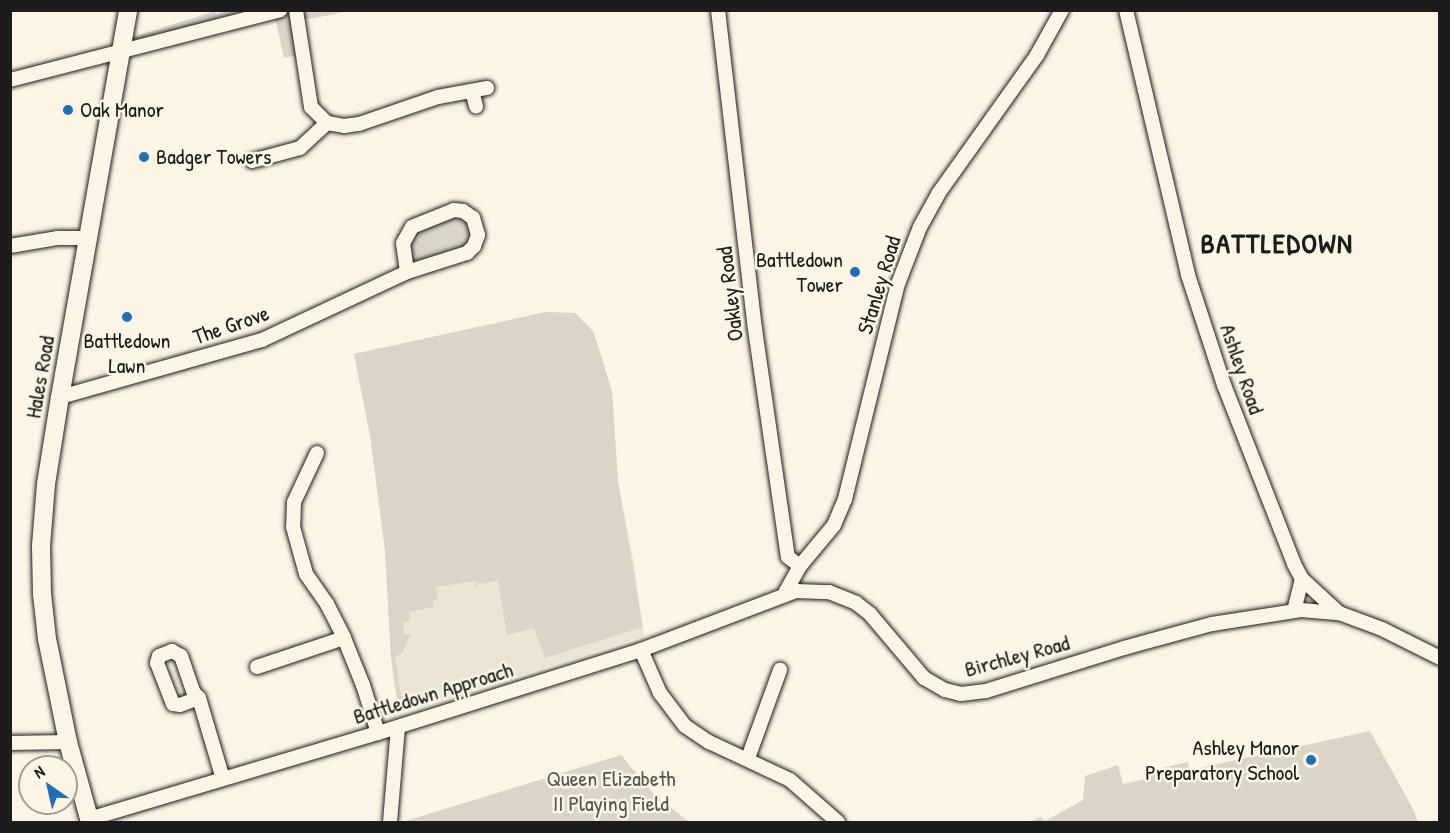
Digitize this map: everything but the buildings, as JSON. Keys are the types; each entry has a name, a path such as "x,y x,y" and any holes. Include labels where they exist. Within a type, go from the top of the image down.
{"main road":[{"name":"Hales Road","path":"89,821 68,742 47,639 41,566 44,505 60,397 90,238 128,10"}],"street":[{"path":"10,80 122,52 253,14 280,10"},
{"path":"296,10 311,106 327,123 344,126 359,124 438,97 487,88"},
{"name":"Oakley Road","path":"718,10 755,329 788,557 800,566"},
{"name":"Stanley Road","path":"785,593 800,566 830,531 846,499 891,309 920,227 938,194 1037,55 1062,10"},
{"name":"Ashley Road","path":"1126,10 1188,275 1224,385 1302,579 1339,613 1391,633 1440,658"},
{"path":"472,91 476,106"},
{"path":"252,161 300,148 327,123"},
{"name":"The Grove","path":"60,397 262,340 407,272 471,250 478,235 473,218 462,211 454,210 410,229 403,243 407,272"},
{"path":"10,246 58,238 90,238"},
{"path":"317,453 294,502 293,528 306,574 327,604 344,638 378,733"},
{"path":"1294,611 1302,579"},
{"name":"Birchley Road","path":"785,593 818,590 856,603 870,614 924,678 945,690 961,694 986,691 1124,648 1212,624 1294,611 1339,613"},
{"name":"Battledown Approach","path":"89,821 641,650 785,593"},
{"path":"257,667 344,638"},
{"path":"641,650 660,693 685,726 709,741 790,780 838,822"},
{"path":"748,758 780,670"},
{"path":"199,698 223,779"},
{"path":"390,822 398,727"},
{"path":"10,742 68,742"}],"shaded area":[{"path":"546,312 575,313 593,331 612,391 618,481 633,558 644,636 399,713 391,657 385,550 370,435 354,354"}],"green space":[{"path":"228,10 350,11 299,21 302,54 284,58 274,13 122,52 124,40 215,11 216,14"},
{"path":"466,213 474,246 407,272 407,233"},
{"path":"546,312 575,313 593,331 612,391 618,481 643,627 545,658 534,628 507,635 498,581 478,584 476,587 475,581 436,587 438,599 433,601 434,607 409,612 410,621 403,622 404,635 411,634 402,653 395,657 401,696 408,695 408,697 398,709 391,657 385,550 370,435 354,354"},
{"name":"Ashley Manor Preparatory School","path":"1370,731 1418,822 1029,822 1041,817 1045,821 1083,800 1085,776 1118,765 1123,784 1146,779 1144,772 1188,762 1190,770"},
{"name":"Queen Elizabeth II Playing Field","path":"621,755 654,794 689,822 402,822"}],"place":[{"name":"Oak Manor","path":"68,110"},
{"name":"Badger Towers","path":"144,157"},
{"name":"Battledown Tower","path":"855,272"},
{"name":"Battledown Lawn","path":"127,317"},
{"name":"Ashley Manor Preparatory School","path":"1311,760"}],"district":[{"name":"BATTLEDOWN","path":"1277,243"}]}
